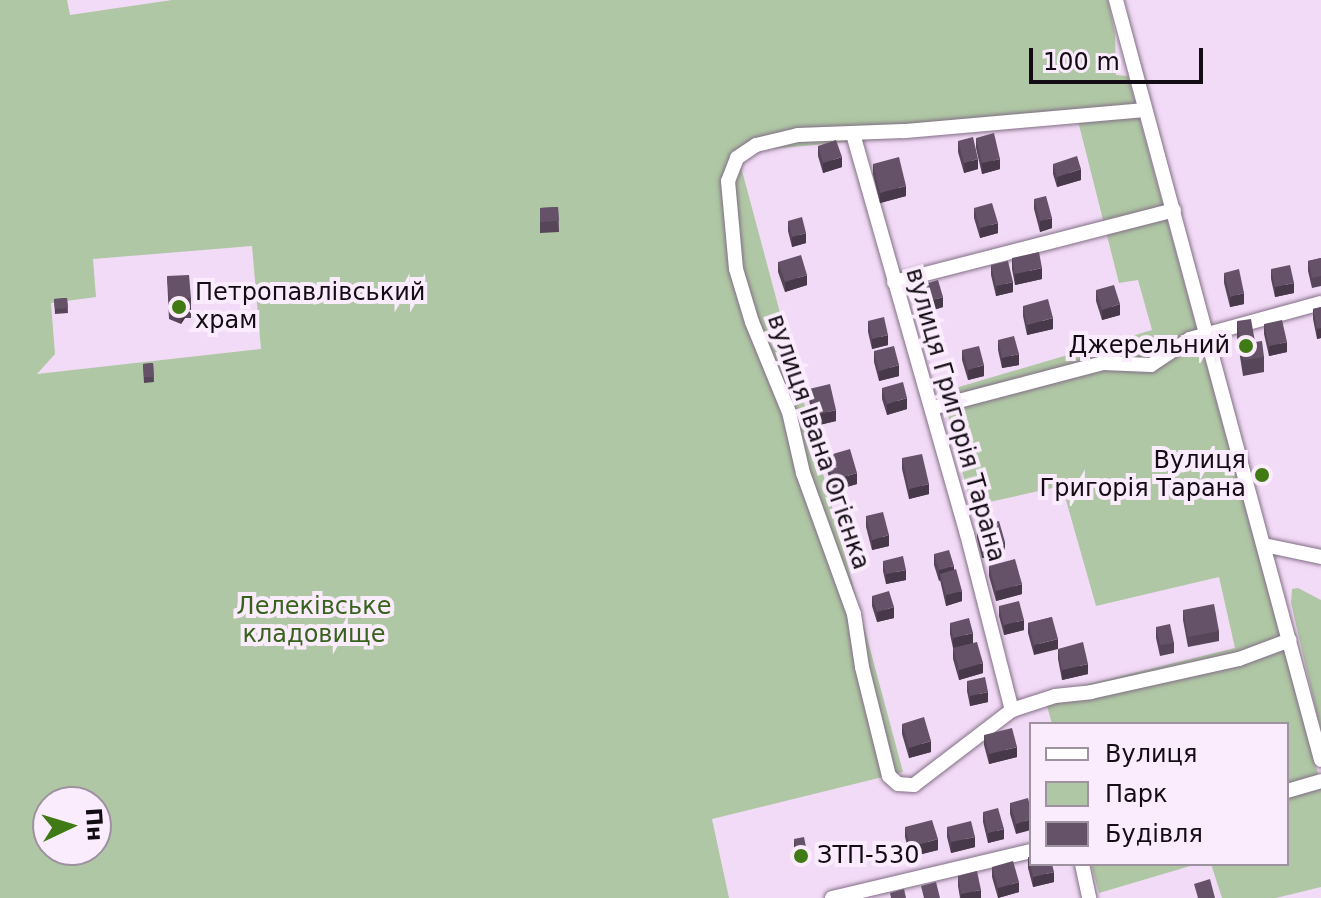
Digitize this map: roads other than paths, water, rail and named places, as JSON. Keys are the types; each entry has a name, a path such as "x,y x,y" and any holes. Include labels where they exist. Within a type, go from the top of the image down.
{"street":[{"path":"1116,0 1321,760"},
{"path":"853,134 1145,110"},
{"name":"вулиця Івана Огієнка","path":"853,134 798,135 756,145 737,158 728,181 736,269 752,322 789,412 803,473 854,614 862,667 889,776 898,784 914,785 1012,710"},
{"name":"вулиця Григорія Тарана","path":"853,134 932,408 1012,710"},
{"path":"894,282 1174,210"},
{"path":"932,408 1103,363 1151,365 1190,339 1321,303"},
{"path":"1264,545 1321,557"},
{"path":"1012,710 1055,696 1121,686 1239,659 1290,640"},
{"path":"1289,790 1321,781"},
{"path":"832,898 1029,851"},
{"path":"1082,866 1089,898"}],"place":[{"name":"Петропавлівський храм","path":"179,307"},
{"name":"Джерельний","path":"1246,346"},
{"name":"Вулиця Григорія Тарана","path":"1262,475"},
{"name":"ЗТП-530","path":"801,856"}],"park label":[{"name":"Лелеківське кладовище","path":"314,621"}]}
